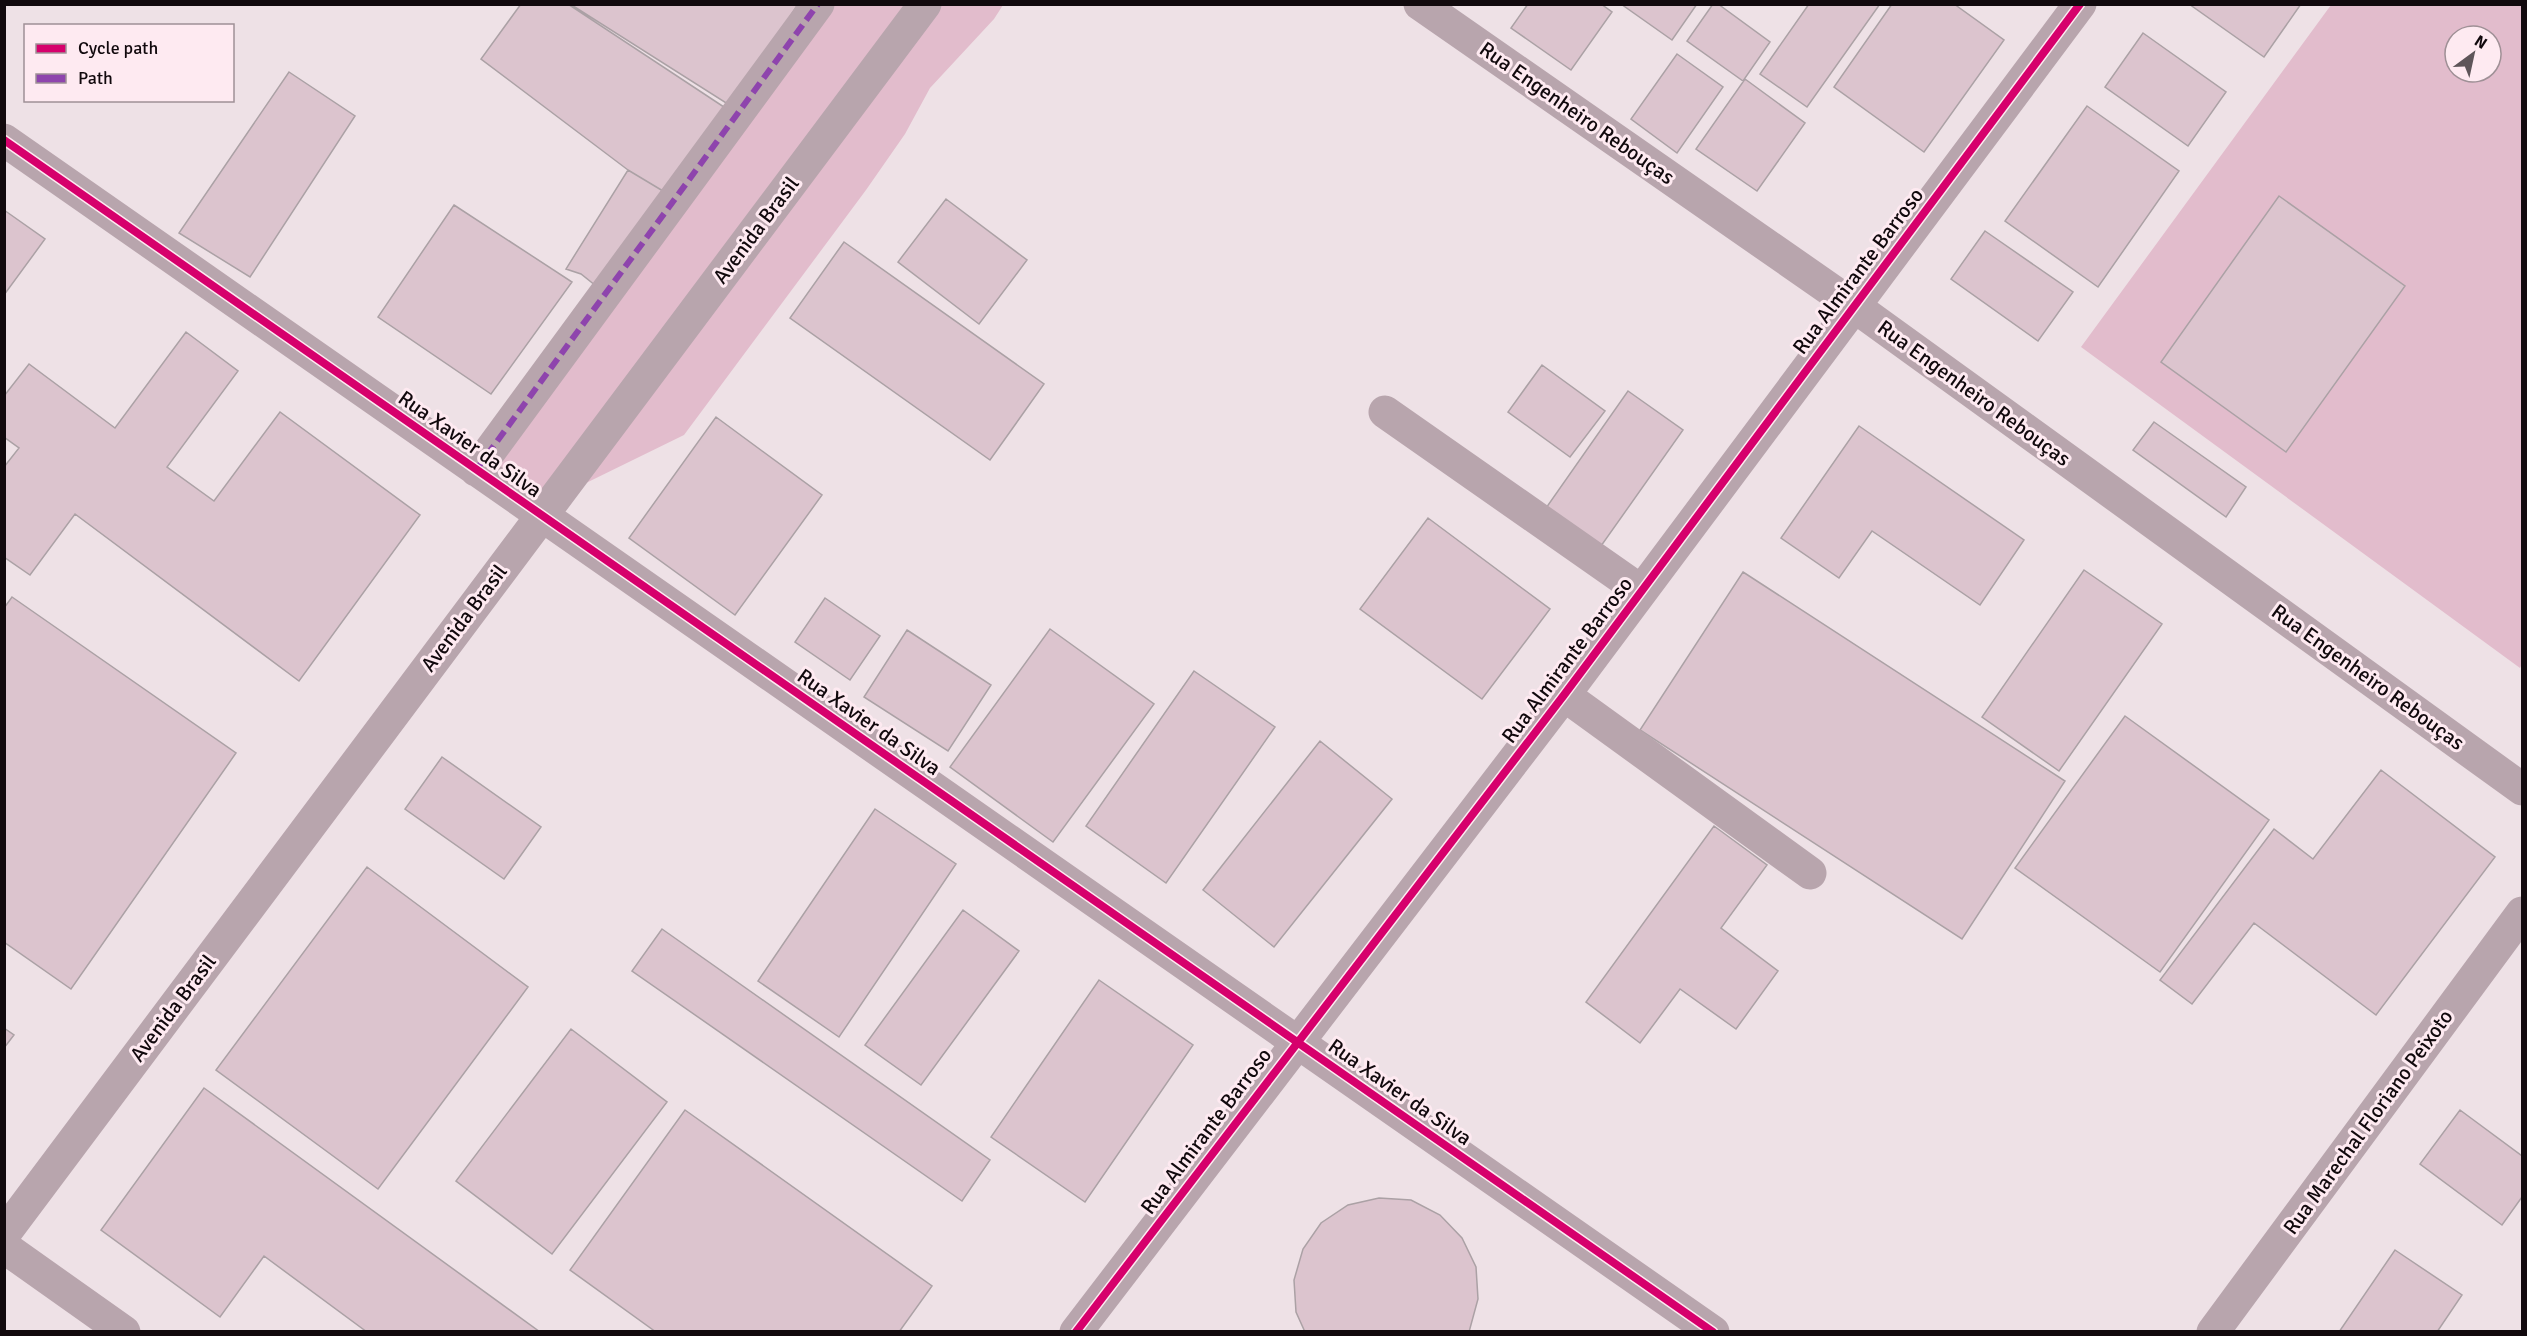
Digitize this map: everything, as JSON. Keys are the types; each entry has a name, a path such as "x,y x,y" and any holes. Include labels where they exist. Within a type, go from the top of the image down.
{"street":[{"path":"476,470 818,4"},
{"name":"Avenida Brasil","path":"4,1234 925,4"},
{"name":"Rua Engenheiro Rebouças","path":"1420,4 1854,306 2523,789"},
{"name":"Rua Almirante Barroso","path":"1076,1332 1564,695 1854,306 2071,7"},
{"name":"Rua Xavier da Silva","path":"4,140 1713,1332"},
{"path":"1385,412 1641,591"},
{"path":"1564,695 1810,873"},
{"name":"Rua Marechal Floriano Peixoto","path":"2213,1332 2523,913"},
{"path":"4,1247 124,1332"}],"shaded area":[{"path":"818,5 1003,5 994,19 930,88 905,134 866,190 684,435 537,507 481,467"},
{"path":"2331,5 2522,5 2522,664 2520,668 2081,347"}],"building":[{"path":"521,4 568,4 730,111 663,191 628,170 481,59"},
{"path":"570,4 798,4 734,108"},
{"path":"1528,4 1601,4 1612,12 1571,70 1511,28"},
{"path":"1621,4 1697,4 1672,40"},
{"path":"1713,4 1718,4 1770,42 1743,81 1687,41"},
{"path":"1809,4 1880,4 1807,107 1760,74"},
{"path":"1892,4 1954,4 2004,40 1924,152 1834,87"},
{"path":"2189,4 2301,4 2264,57"},
{"path":"2143,33 2226,92 2188,146 2105,87"},
{"path":"1677,54 1723,87 1677,153 1631,119"},
{"path":"289,72 355,116 250,277 179,233"},
{"path":"1745,79 1805,123 1757,191 1696,149"},
{"path":"2087,106 2179,171 2098,287 2005,221"},
{"path":"628,170 663,191 601,290 581,274 566,269"},
{"path":"2279,196 2405,286 2286,452 2161,362"},
{"path":"946,199 1027,260 979,324 898,262"},
{"path":"454,205 572,282 491,394 378,317"},
{"path":"4,210 45,239 4,295"},
{"path":"1985,231 2073,292 2038,341 1951,279"},
{"path":"844,242 1044,384 990,460 790,318"},
{"path":"186,332 238,371 167,467 214,501 280,412 420,515 299,681 75,514 30,575 4,557 4,467 19,448 4,437 4,396 29,364 115,428"},
{"path":"1542,365 1605,411 1570,457 1508,412"},
{"path":"1628,391 1683,430 1601,546 1546,508"},
{"path":"716,417 822,495 735,615 629,538"},
{"path":"2154,422 2246,487 2226,517 2133,450"},
{"path":"1859,426 2024,540 1980,605 1872,531 1839,578 1781,538"},
{"path":"1428,518 1550,609 1482,699 1360,609"},
{"path":"2084,570 2162,624 2059,771 1982,717"},
{"path":"1743,572 2065,781 1962,939 1640,730"},
{"path":"12,597 236,753 71,989 4,942 4,608"},
{"path":"825,598 880,636 850,680 795,642"},
{"path":"1050,629 1154,704 1053,842 950,767"},
{"path":"907,630 991,685 948,751 864,697"},
{"path":"1194,671 1275,727 1166,883 1086,826"},
{"path":"2125,716 2269,820 2160,972 2015,868"},
{"path":"1320,741 1392,799 1274,947 1203,890"},
{"path":"442,757 541,827 504,879 405,809"},
{"path":"2381,770 2495,857 2376,1015 2254,923 2192,1004 2160,980 2274,829 2313,859"},
{"path":"875,809 956,864 839,1037 758,981"},
{"path":"1714,826 1767,865 1721,928 1778,971 1736,1029 1680,989 1640,1043 1586,1002"},
{"path":"367,867 528,987 378,1189 216,1070"},
{"path":"963,910 1019,951 921,1085 865,1045"},
{"path":"662,929 990,1160 962,1201 632,971"},
{"path":"1099,980 1193,1045 1085,1202 991,1137"},
{"path":"4,1028 14,1035 4,1048"},
{"path":"571,1029 667,1102 552,1254 456,1181"},
{"path":"204,1088 540,1332 367,1332 264,1256 220,1317 101,1230"},
{"path":"685,1110 932,1286 899,1332 656,1332 570,1270"},
{"path":"2460,1110 2522,1156 2522,1197 2502,1225 2420,1164"},
{"path":"1379,1198 1411,1200 1440,1215 1462,1238 1476,1267 1478,1299 1469,1332 1305,1332 1296,1312 1294,1280 1303,1249 1321,1223 1348,1205"},
{"path":"2395,1250 2462,1295 2437,1332 2339,1332"}],"marked path":[{"path":"476,470 818,4"}],"cycle path":[{"path":"1076,1332 1564,695 2080,4"},
{"path":"4,140 1713,1332"}]}
